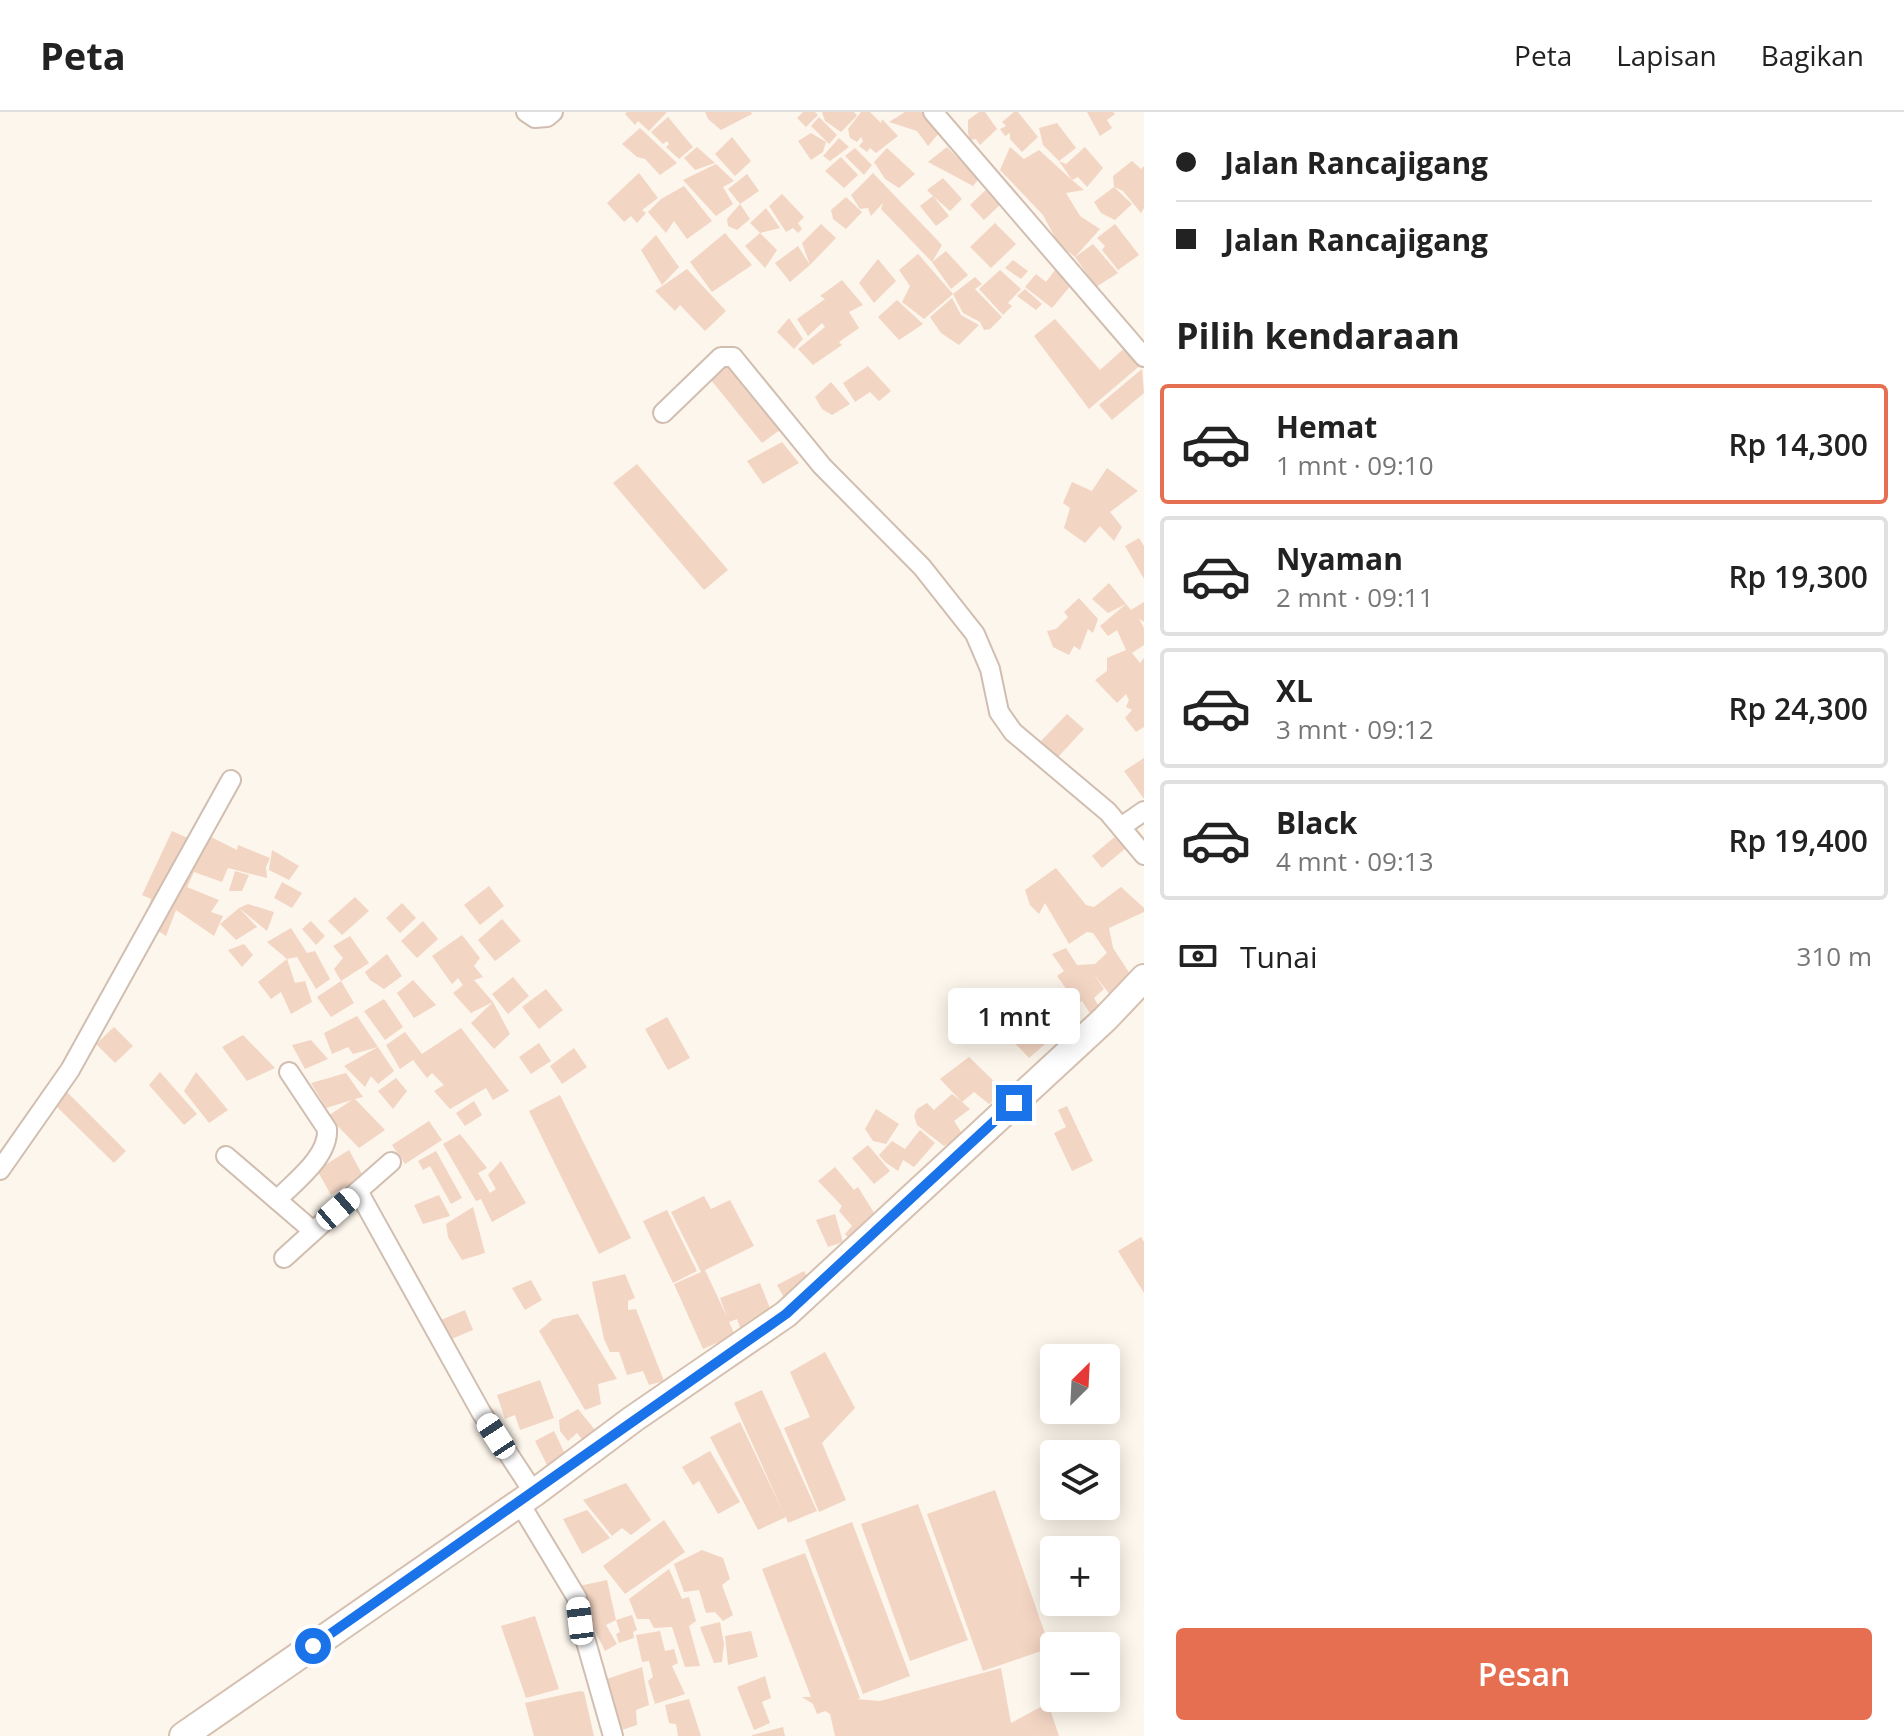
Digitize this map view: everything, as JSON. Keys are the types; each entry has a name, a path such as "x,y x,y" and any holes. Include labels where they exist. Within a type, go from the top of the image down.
{"main road":[{"path":"183,1736 786,1314 1105,1019 1144,978"}],"street":[{"path":"526,112 535,118 547,117 553,112"},
{"path":"933,112 1144,357"},
{"path":"663,413 721,357 733,357 822,466 922,567 975,634 990,669 999,712 1013,732 1108,812 1144,855"},
{"path":"0,1170 70,1070 231,780"},
{"path":"1121,827 1144,811"},
{"path":"277,1200 312,1164 328,1137 327,1129 289,1072"},
{"path":"226,1156 313,1231"},
{"path":"284,1258 391,1162"},
{"path":"358,1191 527,1497 577,1598 580,1621 613,1736"}],"building":[{"path":"667,112 649,131 638,121 635,125 625,114"},
{"path":"705,112 752,114 721,130 708,119"},
{"path":"803,112 818,115 806,127 797,118"},
{"path":"822,112 854,112 857,116 841,132 825,121"},
{"path":"861,112 870,112 881,123 882,119 898,136 876,153 870,148 867,152 859,146 863,141 861,137 857,142 850,138 848,129"},
{"path":"905,112 923,112 940,132 928,146 917,131 889,122"},
{"path":"979,112 985,112 997,129 980,145 976,139 970,140 968,133 968,120"},
{"path":"1018,112 1038,137 1022,152 1010,139 1010,133 1005,136 1000,129 1006,126 1002,122"},
{"path":"1087,112 1113,112 1115,114 1107,120 1112,128 1100,136"},
{"path":"668,117 693,147 679,159 666,147 669,144 667,141 663,144 651,132"},
{"path":"819,117 837,135 829,144 811,126"},
{"path":"1057,123 1076,148 1059,161 1043,145 1039,128"},
{"path":"640,128 677,163 660,175 645,159 637,157 622,144"},
{"path":"811,133 826,142 823,152 811,160 798,141"},
{"path":"732,137 751,161 735,176 715,154"},
{"path":"839,138 849,147 830,161 823,156"},
{"path":"697,147 715,163 695,170 684,158"},
{"path":"947,147 964,164 968,160 980,177 973,186 928,162"},
{"path":"1010,147 1024,159 1039,150 1084,190 1066,193 1080,216 1100,229 1075,257 1058,243 1043,215 1000,170"},
{"path":"1085,147 1103,168 1087,187 1078,177 1072,180 1059,161 1066,164"},
{"path":"855,148 872,165 864,175 845,156"},
{"path":"887,148 915,174 899,188 885,179 874,162"},
{"path":"841,157 858,175 844,188 825,171"},
{"path":"1132,161 1141,169 1144,166 1144,208 1141,213 1123,191 1114,187 1113,176"},
{"path":"716,164 734,181 723,187 733,204 716,216 683,180"},
{"path":"639,173 658,198 642,210 646,213 637,223 631,216 624,222 607,203"},
{"path":"873,173 942,245 932,262 881,209 883,203 871,216 868,208 860,209 851,195"},
{"path":"747,174 759,191 740,204 728,189"},
{"path":"943,178 962,199 950,211 927,190"},
{"path":"684,186 712,221 687,239 674,221 666,233 648,212 661,199"},
{"path":"990,186 1004,201 984,220 970,205"},
{"path":"1114,187 1132,204 1115,220 1101,213 1094,202"},
{"path":"782,194 804,217 798,223 802,229 798,233 793,228 786,232 769,206"},
{"path":"933,196 949,216 936,226 920,206"},
{"path":"846,197 862,212 846,229 833,219 831,210"},
{"path":"740,204 750,219 737,230 728,226 727,219"},
{"path":"766,208 780,228 760,233 750,223"},
{"path":"995,223 1016,244 991,268 970,247"},
{"path":"821,224 836,238 810,265 802,243"},
{"path":"1115,224 1139,255 1118,270 1102,250 1105,246 1097,238"},
{"path":"725,233 752,265 712,292 690,262"},
{"path":"760,233 777,250 765,268 745,246"},
{"path":"656,235 679,267 662,285 641,250"},
{"path":"1093,244 1118,273 1096,287 1075,257"},
{"path":"798,246 810,265 790,282 775,263"},
{"path":"946,251 968,275 951,289 932,262"},
{"path":"918,254 953,294 924,319 902,302 910,286 899,270"},
{"path":"878,259 896,281 874,303 859,283"},
{"path":"1013,260 1028,271 1021,279 1005,268"},
{"path":"687,269 726,311 705,331 680,305 675,311 655,291"},
{"path":"1000,270 1021,289 1008,303 1012,306 1003,315 979,289"},
{"path":"1055,270 1072,284 1052,308 1025,287 1036,274 1046,282"},
{"path":"975,277 982,284 975,289 1002,317 990,329 984,330 980,322 963,313 953,294"},
{"path":"842,280 863,305 849,312 859,328 839,342 842,345 813,365 798,349 825,327 822,323 808,336 797,319 825,299 820,296"},
{"path":"1025,289 1042,304 1036,310 1017,296"},
{"path":"952,298 961,315 979,325 959,345 941,333 930,317"},
{"path":"897,300 923,324 899,340 878,317"},
{"path":"789,318 803,339 794,349 777,332"},
{"path":"1055,319 1100,370 1129,344 1143,363 1089,409 1034,336"},
{"path":"731,361 784,427 762,443 711,380"},
{"path":"868,366 891,391 879,401 870,392 855,402 843,383"},
{"path":"1142,369 1144,393 1112,420 1099,405"},
{"path":"831,382 850,404 832,415 822,409 815,397"},
{"path":"782,442 799,463 763,484 747,461"},
{"path":"637,464 728,570 704,590 613,483"},
{"path":"1107,468 1138,491 1110,512 1122,527 1114,541 1100,526 1085,543 1064,528 1070,508 1063,503 1072,482 1092,491"},
{"path":"1139,538 1144,546 1144,579 1125,546"},
{"path":"1109,583 1131,610 1144,602 1144,622 1139,619 1144,628 1144,645 1132,653 1140,663 1144,658 1144,727 1136,732 1125,718 1132,710 1126,707 1129,700 1126,694 1117,703 1095,680 1107,671 1107,658 1126,650 1117,630 1108,636 1100,626 1126,604 1108,613 1092,599"},
{"path":"1079,598 1098,619 1093,633 1088,629 1080,650 1074,646 1069,655 1053,647 1047,631 1056,629 1068,617 1064,612"},
{"path":"1067,714 1084,729 1058,757 1041,741"},
{"path":"1144,758 1144,799 1124,771"},
{"path":"172,831 206,846 211,837 237,850 238,845 270,858 266,867 267,878 228,868 222,882 194,872 187,887 219,900 211,912 223,916 214,936 176,910 166,936 145,922 151,899 142,895"},
{"path":"1117,835 1127,847 1102,868 1092,856"},
{"path":"272,850 299,866 289,880 269,870"},
{"path":"1056,868 1086,905 1094,907 1121,887 1144,908 1144,912 1109,928 1113,948 1132,977 1114,1000 1093,973 1104,989 1094,998 1101,1010 1093,1018 1082,1001 1077,1004 1057,976 1064,971 1052,954 1066,948 1077,965 1095,964 1107,953 1093,933 1087,932 1069,944 1045,903 1039,914 1030,905 1025,890"},
{"path":"235,871 249,875 242,891 229,891"},
{"path":"282,882 302,893 292,908 274,898"},
{"path":"489,886 504,906 480,925 464,905"},
{"path":"355,897 369,911 342,935 328,921"},
{"path":"402,903 416,918 400,933 386,918"},
{"path":"248,904 274,912 267,931 239,908"},
{"path":"239,908 257,927 236,940 220,924"},
{"path":"502,919 521,941 495,961 478,940"},
{"path":"311,921 325,936 316,945 302,929"},
{"path":"423,921 438,939 417,958 401,941"},
{"path":"291,928 307,953 315,951 330,979 316,989 297,957 287,959 267,942"},
{"path":"462,935 480,958 474,966 483,977 474,980 493,1002 471,1013 453,993 463,985 458,978 452,984 432,956"},
{"path":"350,936 369,963 341,981 334,969 343,958 333,946"},
{"path":"244,944 253,955 242,967 228,950"},
{"path":"387,954 402,976 384,989 370,980 365,972"},
{"path":"287,959 295,983 305,981 312,1002 291,1014 281,992 271,999 258,982"},
{"path":"513,977 529,996 508,1014 492,994"},
{"path":"413,980 436,1005 414,1018 397,993"},
{"path":"341,981 354,1003 331,1017 317,997"},
{"path":"546,989 563,1010 539,1029 522,1007"},
{"path":"384,999 403,1027 385,1040 364,1011"},
{"path":"493,1002 510,1034 494,1049 471,1023"},
{"path":"1027,1010 1052,1038 1029,1058 1011,1039 1022,1029 1015,1020"},
{"path":"357,1016 378,1047 353,1054 348,1047 332,1054 324,1033"},
{"path":"667,1017 690,1058 668,1070 645,1029"},
{"path":"114,1027 133,1046 115,1063 96,1044"},
{"path":"461,1028 509,1091 493,1100 486,1088 450,1109 434,1091 444,1085 432,1073 427,1078 413,1060 400,1069 386,1045 405,1032 422,1054"},
{"path":"243,1035 275,1068 247,1081 222,1047"},
{"path":"311,1040 328,1059 305,1069 292,1045"},
{"path":"539,1043 551,1061 531,1074 519,1057"},
{"path":"378,1047 394,1071 378,1084 371,1076 365,1087 344,1066"},
{"path":"574,1048 587,1067 562,1084 550,1066"},
{"path":"969,1057 1004,1091 989,1104 974,1092 962,1102 940,1079"},
{"path":"160,1072 197,1114 184,1125 149,1085"},
{"path":"196,1072 228,1110 209,1123 184,1091"},
{"path":"346,1073 363,1097 355,1099 385,1130 359,1148 328,1116 352,1100 326,1108 311,1083"},
{"path":"396,1078 407,1091 393,1109 378,1091"},
{"path":"67,1092 126,1151 114,1163 55,1105"},
{"path":"952,1094 970,1109 954,1121 963,1135 944,1146 917,1125 914,1116 917,1109 927,1103 934,1110"},
{"path":"560,1095 631,1238 599,1254 529,1111"},
{"path":"474,1101 482,1115 465,1126 456,1113"},
{"path":"1067,1106 1093,1161 1072,1171 1054,1133 1066,1127 1058,1110"},
{"path":"876,1109 899,1124 886,1144 873,1141 865,1129"},
{"path":"429,1121 442,1140 405,1164 392,1145"},
{"path":"920,1130 935,1143 914,1167 903,1160 898,1171 879,1155 892,1141 905,1149"},
{"path":"460,1134 487,1168 478,1173 490,1193 496,1189 488,1175 501,1161 526,1203 492,1222 481,1199 476,1201 443,1144"},
{"path":"868,1145 890,1171 874,1184 852,1158"},
{"path":"349,1150 363,1176 331,1195 317,1170"},
{"path":"436,1151 462,1198 451,1204 430,1166 423,1170 418,1161"},
{"path":"835,1167 854,1190 858,1187 876,1216 855,1244 845,1234 852,1226 839,1211 842,1206 818,1181"},
{"path":"439,1195 450,1216 423,1224 414,1205"},
{"path":"704,1196 711,1209 730,1200 754,1246 705,1270 727,1317 720,1298 760,1283 775,1321 742,1334 737,1319 729,1322 735,1335 703,1349 674,1284 701,1272 671,1212"},
{"path":"473,1207 485,1253 462,1260 448,1237 446,1224"},
{"path":"667,1210 697,1271 673,1283 643,1221"},
{"path":"835,1214 843,1242 828,1247 816,1220"},
{"path":"1141,1237 1144,1242 1144,1293 1118,1251"},
{"path":"804,1271 813,1287 786,1301 777,1285"},
{"path":"625,1274 635,1298 628,1301 628,1310 636,1309 664,1381 649,1385 643,1371 627,1375 619,1352 610,1352 604,1339 592,1282"},
{"path":"531,1280 542,1300 525,1310 512,1288"},
{"path":"465,1310 473,1330 449,1340 441,1320"},
{"path":"578,1314 617,1379 598,1384 601,1404 585,1410 539,1331 553,1319"},
{"path":"825,1352 855,1408 822,1443 846,1500 819,1512 784,1428 810,1417 790,1372"},
{"path":"540,1380 554,1418 520,1430 515,1415 505,1419 497,1395"},
{"path":"762,1390 817,1511 788,1523 786,1517 758,1530 710,1437 740,1422 784,1514 734,1403"},
{"path":"578,1409 595,1430 585,1443 577,1433 568,1441 560,1431 559,1420"},
{"path":"554,1431 567,1458 548,1467 535,1441"},
{"path":"710,1451 740,1502 718,1514 699,1481 693,1485 682,1467"},
{"path":"626,1483 651,1520 631,1535 622,1528 612,1536 583,1500"},
{"path":"995,1490 1044,1632 1040,1632 1040,1651 983,1671 927,1514"},
{"path":"918,1504 968,1640 910,1661 861,1524"},
{"path":"587,1510 610,1538 582,1554 563,1519"},
{"path":"664,1520 685,1552 625,1594 603,1566"},
{"path":"852,1522 910,1676 863,1694 805,1540"},
{"path":"702,1550 723,1558 730,1579 722,1585 733,1615 723,1621 715,1612 706,1613 699,1590 684,1592 674,1564"},
{"path":"805,1553 860,1698 857,1699 880,1701 1001,1668 1011,1723 1040,1707 1040,1712 1051,1712 1059,1736 835,1736 830,1714 825,1711 817,1714 813,1704 802,1697 811,1697 762,1569"},
{"path":"669,1569 682,1599 689,1597 696,1621 689,1626 700,1666 685,1667 672,1627 654,1628 649,1619 637,1619 629,1599"},
{"path":"607,1580 616,1620 606,1625 617,1644 605,1651 593,1627 586,1627 579,1586"},
{"path":"632,1615 637,1630 633,1632 634,1638 619,1643 616,1634 620,1632 616,1620"},
{"path":"535,1616 559,1689 526,1698 501,1626"},
{"path":"720,1622 724,1644 722,1662 714,1663 700,1627"},
{"path":"660,1631 665,1651 674,1649 678,1663 672,1666 685,1694 655,1704 648,1681 653,1677 649,1661 642,1662 636,1635"},
{"path":"751,1631 758,1657 728,1665 725,1636"},
{"path":"642,1667 649,1705 636,1710 637,1725 616,1732 601,1681"},
{"path":"765,1676 771,1698 762,1702 770,1723 754,1730 737,1687"},
{"path":"584,1692 594,1736 534,1736 525,1703"},
{"path":"689,1699 701,1736 678,1736 676,1724 669,1723 665,1705"},
{"path":"783,1727 785,1736 752,1736 752,1735"}],"route":[{"path":"313,1646 786,1314 1014,1103"}]}
